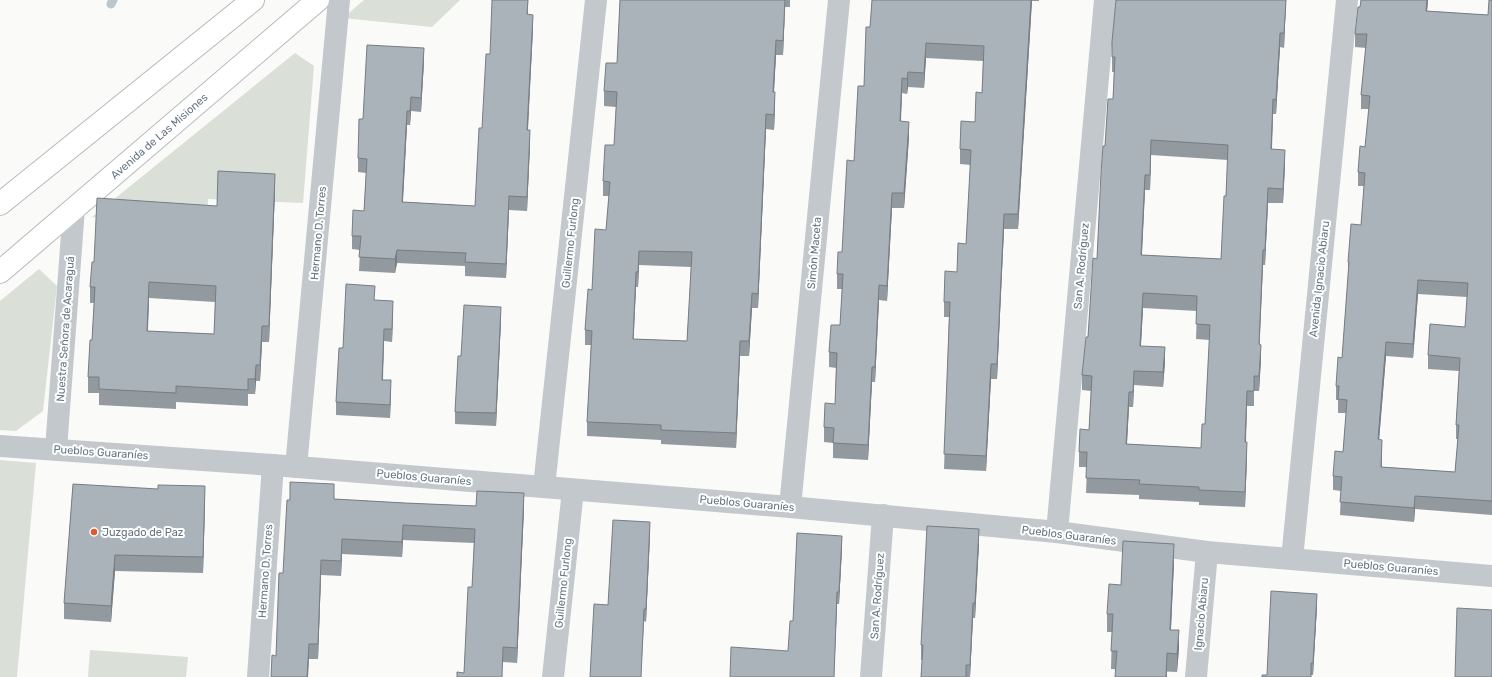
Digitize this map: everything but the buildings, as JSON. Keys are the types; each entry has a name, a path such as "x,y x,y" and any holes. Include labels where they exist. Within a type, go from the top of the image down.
{"main road":[{"path":"0,204 253,0"},
{"name":"Avenida de Las Misiones","path":"0,272 318,0"}],"street":[{"name":"Hermano D. Torres","path":"296,467 339,0"},
{"name":"Guillermo Furlong","path":"544,487 596,0"},
{"name":"Simón Maceta","path":"790,507 839,0"},
{"name":"San A. Rodríguez","path":"1056,532 1105,0"},
{"name":"Avenida Ignacio Abiaru","path":"1292,559 1346,0"},
{"name":"Nuestra Señora de Acaraguá","path":"56,449 74,208"},
{"name":"Pueblos Guaraníes","path":"0,446 273,465 883,515 1056,532 1207,552 1492,576"},
{"name":"Hermano D. Torres","path":"258,677 273,465"},
{"name":"Guillermo Furlong","path":"553,677 573,490"},
{"name":"San A. Rodríguez","path":"871,677 883,515"},
{"name":"Ignacio Abiaru","path":"1196,677 1207,552"}],"shaded area":[{"path":"364,0 460,0 432,27 343,18"},
{"path":"295,53 314,66 303,203 208,199 207,227 92,217"},
{"path":"39,269 57,286 43,411 16,431 0,430 0,301"},
{"path":"0,460 36,463 17,677 0,677"},
{"path":"90,650 188,657 186,677 88,677"}],"waterway":[{"path":"111,4 113,0"}],"place":[{"name":"Juzgado de Paz","path":"94,532"}]}
